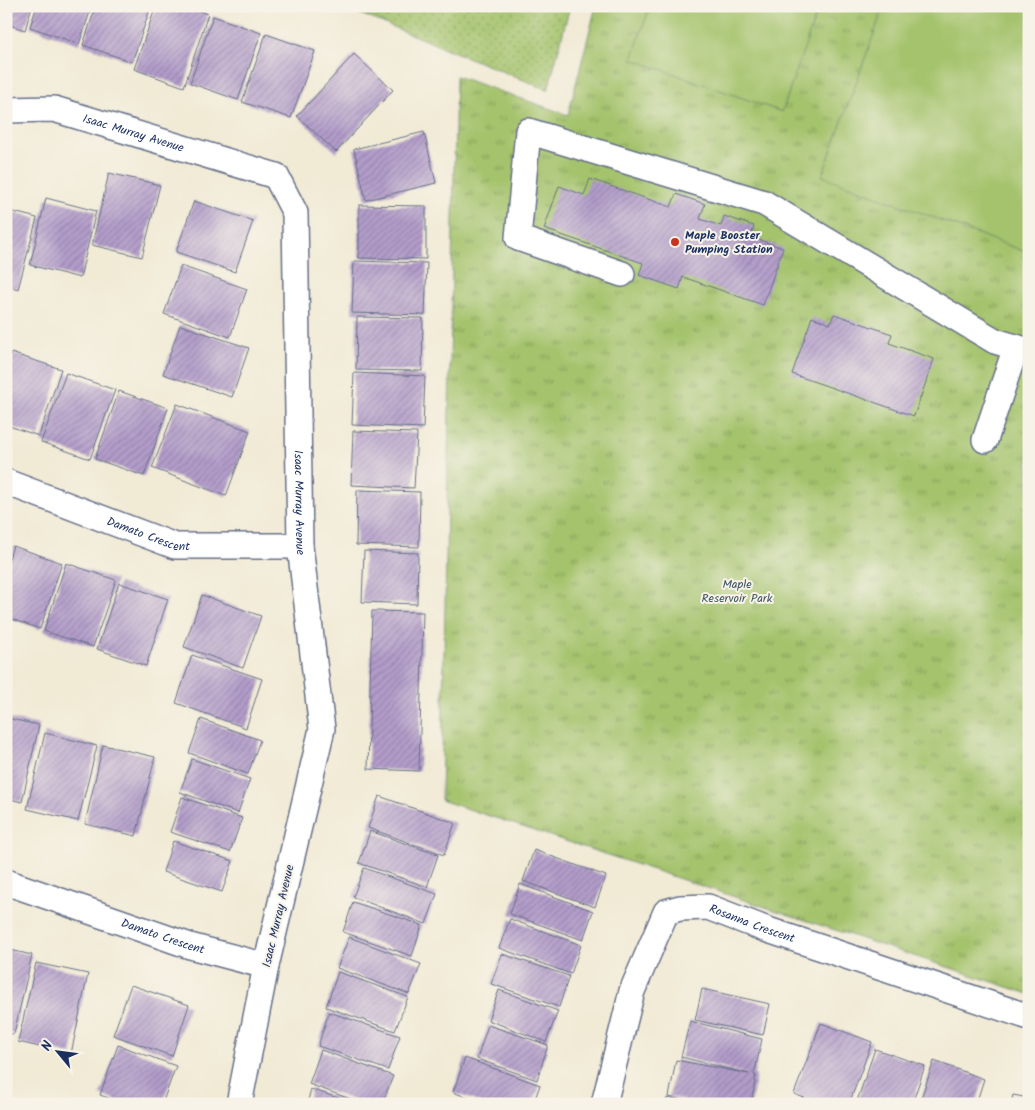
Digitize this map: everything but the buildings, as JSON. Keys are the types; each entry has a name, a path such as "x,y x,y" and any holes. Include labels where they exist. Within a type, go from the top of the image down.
{"street":[{"name":"Isaac Murray Avenue","path":"6,110 54,109 276,176 295,213 300,546 322,729 266,966 239,1104"},
{"path":"622,274 518,238 528,131 764,203 995,340 1023,349 985,440"},
{"name":"Damato Crescent","path":"6,482 175,546 300,546"},
{"name":"Damato Crescent","path":"6,882 190,946 266,966"},
{"name":"Rosanna Crescent","path":"604,1104 632,991 666,912 680,908 708,907 765,929 1029,1017"}],"green space":[{"path":"341,6 570,6 548,90"},
{"name":"Maple Reservoir Park","path":"596,6 1029,6 1029,994 441,800 456,76 568,115"},
{"path":"650,6 819,6 782,112 632,59"},
{"path":"884,6 1029,6 1029,253 822,176"}],"place":[{"name":"Maple Booster Pumping Station","path":"675,242"}]}
